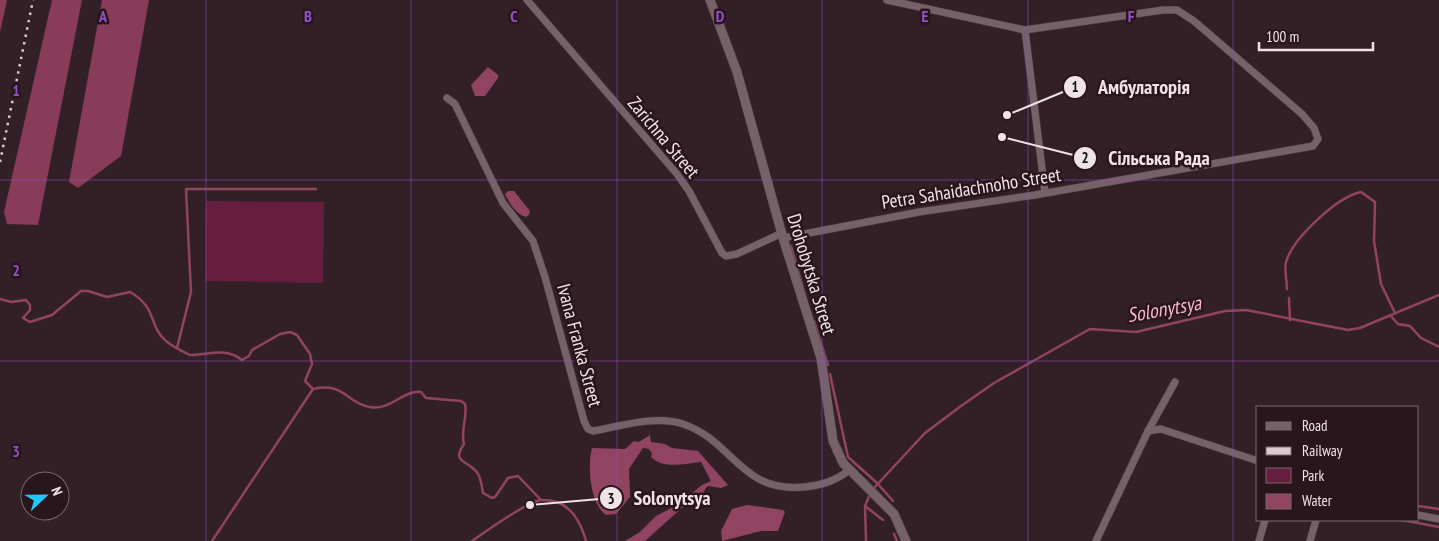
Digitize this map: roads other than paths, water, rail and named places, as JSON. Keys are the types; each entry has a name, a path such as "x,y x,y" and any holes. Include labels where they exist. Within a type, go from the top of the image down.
{"street":[{"name":"Zarichna Street","path":"527,0 677,174 689,191 722,253 726,256 738,254 782,235"},
{"name":"Drohobytska Street","path":"710,0 737,72 782,235 821,358 833,441 840,458 849,470 891,510 900,524 906,541"},
{"path":"887,0 1025,30 1045,193"},
{"name":"Petra Sahaidachnoho Street","path":"782,235 1045,193 1313,146 1319,136 1302,114 1194,21 1177,10 1163,10 1025,30"},
{"name":"Ivana Franka Street","path":"447,98 455,104 503,203 533,241 545,276 588,430 593,432 661,421 684,425 705,435 751,476 781,487 824,484 839,478 849,470"},
{"path":"1096,541 1148,431 1175,382"},
{"path":"1148,431 1161,429 1256,460"},
{"path":"1419,515 1439,519"},
{"path":"1259,541 1266,521"},
{"path":"1310,541 1316,521"}],"water":[{"path":"488,67 498,75 498,78 485,96 475,96 471,85"},
{"path":"508,191 514,191 530,211 529,215 526,217 522,216 513,208 505,194"},
{"path":"650,435 651,442 665,444 672,448 698,451 728,485 721,488 708,486 704,494 709,506 694,501 684,506 645,541 625,541 640,532 656,516 679,504 702,485 711,481 701,462 674,465 661,463 651,457 652,453 649,449 643,448 629,469 630,497 616,514 606,515 596,502 593,494 590,474 592,448 625,449 634,441 639,442"},
{"path":"747,505 783,510 785,512 778,531 761,531 722,541 721,531 732,509"}],"waterway":[{"path":"177,348 191,292 186,189 316,189"},
{"path":"1287,289 1286,262 1297,242 1329,210 1351,195 1361,192 1375,202 1374,241 1381,284 1395,313"},
{"path":"791,246 805,295"},
{"path":"0,299 11,302 26,300 30,305 30,310 23,318 30,322 52,315 81,291 88,291 107,297 130,292 145,304 160,335 166,341 190,355 223,353 236,356 242,360 249,356 252,350 280,334 290,332 297,335 310,354 312,364 305,381 313,389 332,388 355,402 370,407 384,406 414,392 421,392 426,398 461,401 465,404 466,414 463,434 464,444 459,455 460,459 478,474 483,493 492,498 495,497 508,478 518,476 541,500"},
{"name":"Solonytsya","path":"873,489 925,433 961,406 994,383 1090,329 1136,332 1225,311 1246,310 1348,330 1360,328 1439,295"},
{"path":"1289,298 1290,320"},
{"path":"1390,315 1398,324 1410,326 1421,338 1439,347"},
{"path":"814,321 828,365"},
{"path":"830,374 848,457 877,483 893,501"},
{"path":"212,541 313,389"},
{"name":"Solonytsya","path":"866,541 865,506 870,494"},
{"name":"Solonytsya","path":"472,541 527,505 542,500 559,503 572,512 580,525 586,541"},
{"path":"865,506 883,520"},
{"path":"1419,506 1439,509"},
{"path":"1407,521 1439,527"},
{"path":"894,534 897,541"}],"railway":[{"path":"0,162 33,0"}],"place":[{"name":"Амбулаторія","path":"1007,115"},
{"name":"Сільська Рада","path":"1002,137"},
{"name":"Solonytsya","path":"530,505"}]}
